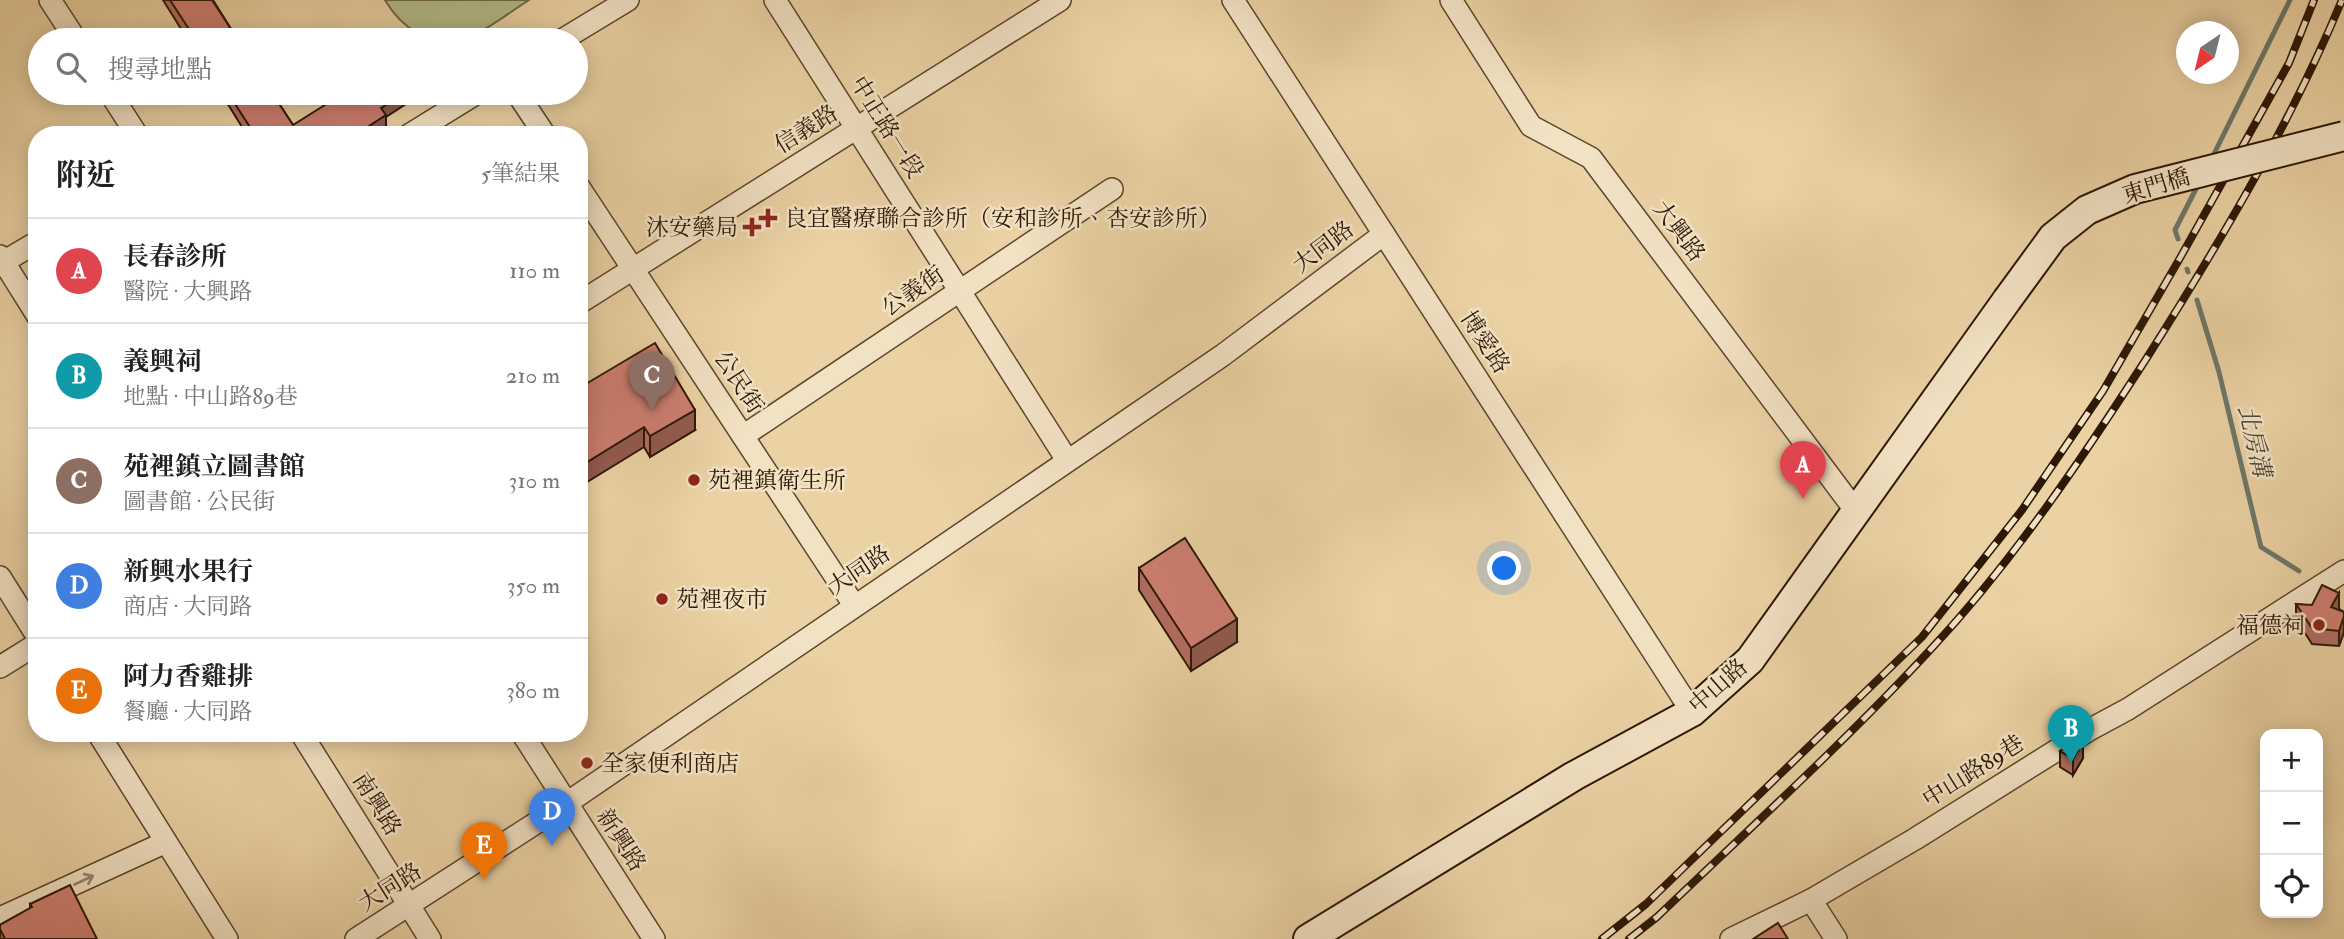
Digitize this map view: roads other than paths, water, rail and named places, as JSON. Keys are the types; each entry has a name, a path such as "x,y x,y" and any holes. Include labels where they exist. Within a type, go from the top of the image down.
{"street":[{"path":"50,0 68,28"},
{"path":"582,28 628,0"},
{"name":"中正路一段","path":"775,0 1067,460"},
{"name":"信義路","path":"588,297 1060,0"},
{"name":"博愛路","path":"1233,0 1692,712"},
{"name":"大興路","path":"1451,0 1531,127 1591,158 1855,510"},
{"path":"118,105 131,126"},
{"path":"424,126 458,105"},
{"path":"525,105 539,126"},
{"name":"東門橋","path":"2007,300 2053,237 2087,210 2135,189 2344,136"},
{"name":"公義街","path":"743,436 1112,189"},
{"name":"公民街","path":"588,201 854,605"},
{"name":"大同路","path":"356,939 567,803 1223,355 1384,234"},
{"path":"28,247 1,261 28,302"},
{"name":"中山路","path":"1308,939 1574,776 1692,712 1750,660 1825,560 1855,510 2007,300"},
{"name":"中山路89巷","path":"1731,939 1811,900 2128,709 2344,571"},
{"path":"0,577 28,622"},
{"path":"0,667 28,650"},
{"path":"104,742 227,939"},
{"name":"南興路","path":"307,742 430,939"},
{"name":"新興路","path":"528,742 654,939"},
{"path":"0,918 166,842"},
{"path":"1811,900 1836,939"}],"waterway":[{"name":"北房溝","path":"2211,160 2290,0"},
{"name":"北房溝","path":"2178,239 2175,230 2200,181"},
{"name":"北房溝","path":"2197,300 2219,372 2261,547 2299,571"}],"railway":[{"path":"1602,939 1646,904 1922,637 2022,510 2103,391 2180,258 2289,63 2314,0"},
{"path":"1629,939 1657,917 1864,718 1931,649 2019,544 2123,395 2227,226 2277,138 2342,0"}],"place":[{"name":"良宜醫療聯合診所（安和診所、杏安診所）","path":"768,218"},
{"name":"沐安藥局","path":"752,227"},
{"name":"苑裡鎮立圖書館","path":"652,410"},
{"name":"苑裡鎮衛生所","path":"694,480"},
{"name":"長春診所","path":"1803,499"},
{"name":"苑裡夜市","path":"662,599"},
{"name":"福德祠","path":"2319,625"},
{"name":"全家便利商店","path":"587,763"},
{"name":"義興祠","path":"2071,763"},
{"name":"新興水果行","path":"552,846"},
{"name":"阿力香雞排","path":"484,880"}]}
